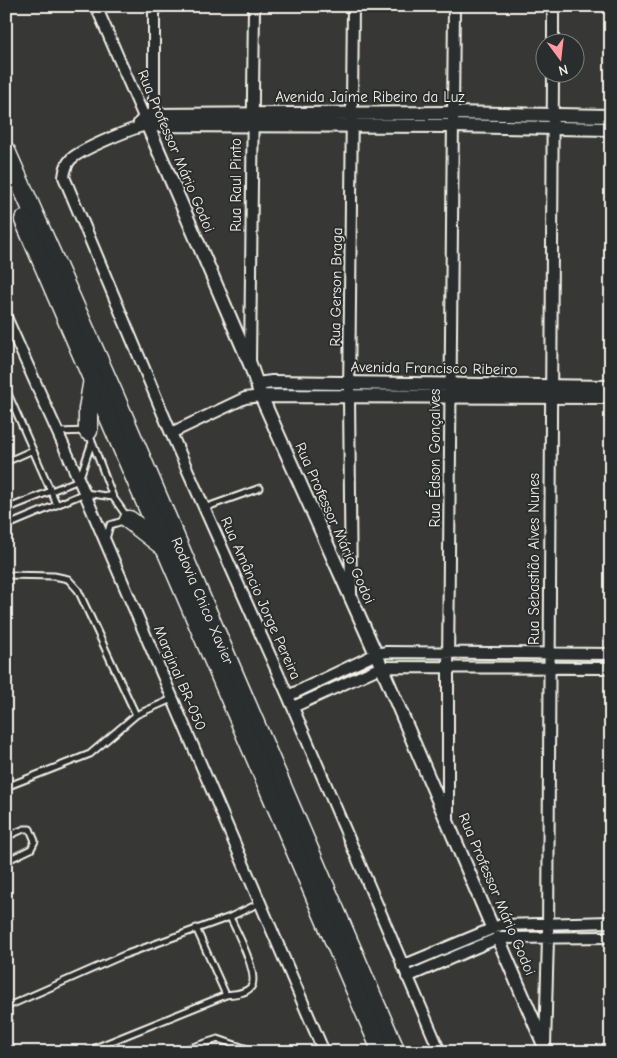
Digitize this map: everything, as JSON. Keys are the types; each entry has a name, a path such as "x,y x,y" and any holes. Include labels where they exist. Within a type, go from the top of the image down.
{"highway":[{"name":"Rodovia Chico Xavier","path":"6,151 120,408 396,1052"},
{"name":"Rodovia Chico Xavier","path":"6,181 94,378 382,1052"},
{"path":"90,436 88,409 94,378"},
{"path":"129,520 166,549"}],"street":[{"name":"Rua Professor Mário Godoi","path":"96,6 250,364 259,390 382,666 546,1049"},
{"path":"147,122 154,6"},
{"name":"Rua Raul Pinto","path":"250,364 254,6"},
{"name":"Rua Gerson Braga","path":"351,598 350,383 353,6"},
{"name":"Rua Édson Gonçalves","path":"448,820 454,6"},
{"path":"553,6 553,32"},
{"name":"Rua Sebastião Alves Nunes","path":"546,1049 552,82"},
{"name":"Avenida Jaime Ribeiro da Luz","path":"352,120 452,112 611,129"},
{"name":"Avenida Jaime Ribeiro da Luz","path":"73,157 147,122 252,119 352,120 452,126 552,122 611,116"},
{"name":"Rua Amâncio Jorge Pereira","path":"73,157 68,163 64,177 204,508 293,707 440,1052"},
{"name":"Marginal BR-050","path":"6,317 79,480 324,1052"},
{"name":"Avenida Francisco Ribeiro","path":"259,390 272,382 350,383 450,390 550,392 611,397"},
{"name":"Avenida Francisco Ribeiro","path":"550,392 611,387"},
{"path":"172,433 259,390"},
{"name":"Avenida Francisco Ribeiro","path":"259,390 350,397 450,390"},
{"path":"288,696 376,654 387,652 611,654"},
{"path":"293,707 382,666 611,668"},
{"path":"402,966 495,933 548,923 611,922"},
{"path":"407,978 495,933 548,938 611,937"}],"lane":[{"path":"6,390 57,504"},
{"path":"58,432 90,436"},
{"path":"6,509 79,480 90,436"},
{"path":"90,436 113,496 129,520"},
{"path":"6,462 33,450"},
{"path":"204,508 260,488"},
{"path":"6,526 85,494 113,496"},
{"path":"105,541 110,525 120,520 129,520"},
{"path":"6,575 54,576 68,579 78,590 136,715"},
{"path":"6,787 90,754 136,715 172,699"},
{"path":"6,837 24,829 30,829 35,841 31,849 6,860"},
{"path":"6,1008 124,955 230,917 260,903"},
{"path":"86,1052 226,995 244,992 252,986 255,976 230,917"},
{"path":"196,928 226,995"},
{"path":"177,1052 218,1039 256,1052"}],"green space":[{"path":"384,656 442,656 443,659 440,663 387,663 384,661"},
{"path":"456,656 539,657 541,660 537,664 454,663 453,661"},
{"path":"611,657 611,664 554,663 554,658"},
{"path":"611,926 611,933 556,934 552,930 553,927"}]}
